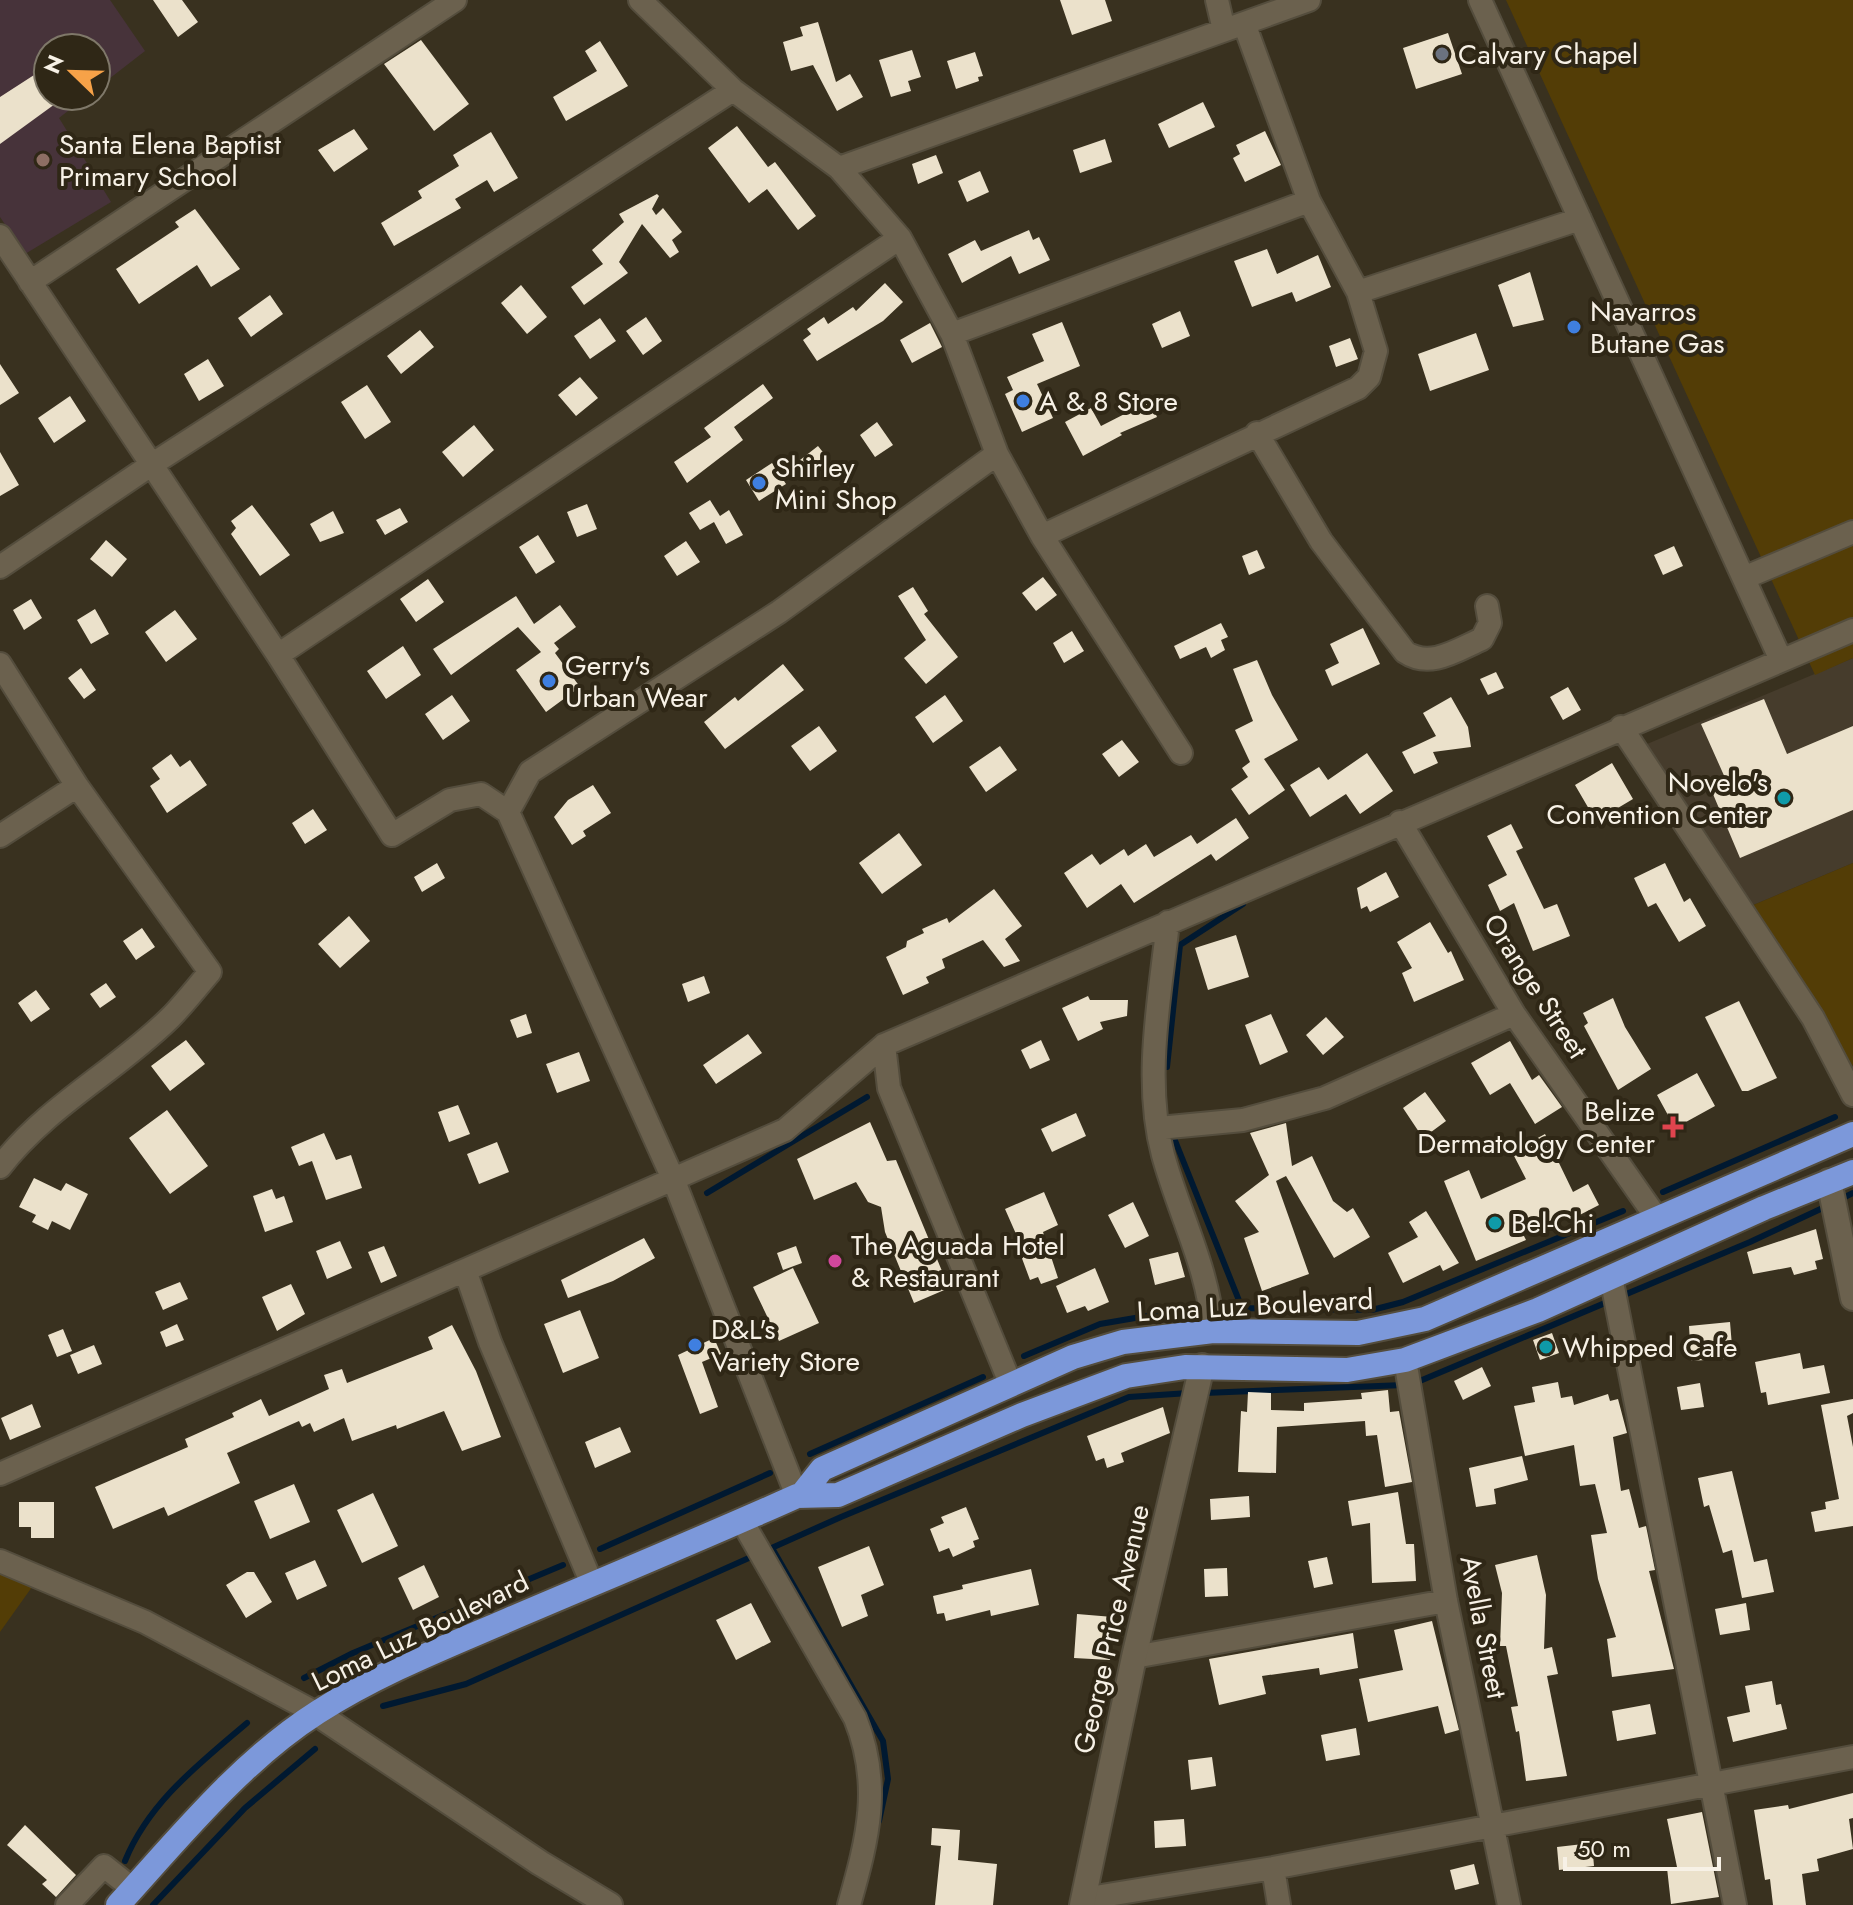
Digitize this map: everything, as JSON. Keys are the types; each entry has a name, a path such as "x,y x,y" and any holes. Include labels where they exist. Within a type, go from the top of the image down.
{"highway":[{"name":"Loma Luz Boulevard","path":"800,1495 822,1469 1073,1357 1123,1342 1213,1331 1325,1334 1389,1328 1425,1319 1853,1134"},
{"name":"Loma Luz Boulevard","path":"125,1897 224,1793 316,1713 392,1672 800,1495 838,1495 1022,1415 1126,1376 1158,1368 1202,1366 1308,1372 1347,1370 1405,1360 1611,1277 1853,1172"}],"street":[{"path":"30,282 455,0"},
{"path":"1042,536 1358,388 1369,377 1376,351 1358,292 1309,201 1234,28 1217,0"},
{"path":"839,168 1309,0"},
{"path":"1480,0 1746,577 1780,658"},
{"path":"650,3 733,90 839,168 900,238 952,334 997,454 1042,536 1181,753"},
{"path":"0,567 151,465 733,90"},
{"path":"952,334 1309,201"},
{"path":"1358,292 1580,219"},
{"path":"0,236 278,655 392,835 450,800 481,794 508,812 674,1181 800,1495"},
{"path":"278,655 900,238"},
{"path":"1257,433 1321,541 1405,652 1424,660 1438,659 1482,639 1490,623 1487,606"},
{"path":"508,812 530,772 779,612 997,454"},
{"path":"1746,577 1853,532"},
{"path":"0,1474 466,1273 785,1130 884,1045 1780,658 1853,630"},
{"path":"0,664 77,786 210,972 170,1019 48,1114 22,1138 0,1167"},
{"path":"1621,727 1813,1018 1853,1095"},
{"path":"0,836 77,786"},
{"name":"Orange Street","path":"1400,822 1514,1014 1656,1217"},
{"path":"1168,922 1154,1060 1159,1128 1162,1152 1205,1280 1213,1331"},
{"path":"1159,1128 1243,1120 1325,1098 1514,1014"},
{"path":"884,1045 889,1088 1011,1385"},
{"path":"1829,1181 1852,1291"},
{"path":"466,1273 490,1342 592,1584"},
{"path":"1611,1277 1735,1905"},
{"name":"Avella Street","path":"1405,1360 1446,1601 1495,1824 1509,1905"},
{"name":"George Price Avenue","path":"1083,1902 1134,1657 1202,1366"},
{"path":"742,1521 847,1704 865,1742 871,1765 870,1810 849,1905"},
{"path":"0,1561 170,1634 316,1713 540,1863 610,1905"},
{"path":"1134,1657 1446,1601"},
{"path":"1083,1902 1853,1757"},
{"path":"67,1905 104,1866 125,1897"},
{"path":"1273,1868 1279,1905"}],"shaded area":[{"name":"Santa Elena Baptist Primary School","path":"0,0 110,0 145,51 112,77 112,32 32,32 32,112 67,112 59,118 111,202 25,254 0,217"},
{"path":"1506,0 1853,0 1853,658 1815,675"},
{"path":"1853,658 1853,863 1751,906 1647,744"},
{"path":"1853,863 1853,1066 1751,906"},
{"path":"0,1570 32,1587 0,1632"}],"building":[{"path":"153,0 182,0 198,22 178,37"},
{"path":"1060,0 1105,0 1112,21 1072,35"},
{"path":"818,22 836,82 850,74 863,97 837,111 813,65 791,71 783,42 803,36 800,27"},
{"path":"1448,33 1462,74 1416,89 1403,48"},
{"path":"421,40 469,104 434,131 384,64"},
{"path":"600,41 628,86 566,121 553,97 597,71 585,51"},
{"path":"912,50 921,77 908,81 911,91 891,97 879,60"},
{"path":"975,52 983,76 978,77 979,81 956,89 947,61"},
{"path":"32,76 32,112 44,112 0,144 0,97"},
{"path":"1203,102 1215,127 1169,148 1158,124"},
{"path":"737,126 768,167 775,162 816,216 798,230 767,189 749,203 708,148"},
{"path":"354,129 368,149 334,172 318,150"},
{"path":"1265,131 1281,165 1245,182 1233,158 1240,154 1236,145"},
{"path":"491,132 518,178 494,192 487,180 455,199 461,208 394,246 381,223 422,198 418,191 459,166 453,155"},
{"path":"1105,139 1112,162 1080,173 1073,150"},
{"path":"936,155 943,173 918,184 912,164"},
{"path":"980,171 989,192 967,202 958,181"},
{"path":"657,194 659,196 652,209 656,215 663,208 682,232 672,240 679,252 670,258 642,224 619,262 628,273 584,305 571,287 603,264 592,250 624,222 619,214"},
{"path":"195,209 240,269 211,287 197,265 139,304 116,269 179,227 175,222"},
{"path":"1029,230 1033,240 1039,237 1050,260 1019,274 1011,256 962,283 948,254 975,240 981,251"},
{"path":"1267,249 1277,274 1318,255 1331,287 1296,302 1292,292 1252,307 1234,261"},
{"path":"1530,272 1544,320 1513,327 1498,285"},
{"path":"885,283 903,302 883,321 817,361 803,340 811,334 807,329 824,317 828,324 853,307 856,311"},
{"path":"521,285 547,317 527,334 501,303"},
{"path":"270,295 283,314 251,337 238,318"},
{"path":"1180,311 1190,336 1162,348 1152,324"},
{"path":"646,317 662,341 643,355 626,331"},
{"path":"600,318 616,341 590,359 574,336"},
{"path":"1062,322 1080,366 1037,384 1053,418 1022,432 1005,394 1013,390 1007,377 1044,361 1032,334"},
{"path":"930,323 942,347 912,363 900,340"},
{"path":"420,330 434,347 401,374 387,356"},
{"path":"1476,333 1489,370 1430,391 1418,354"},
{"path":"1350,338 1358,359 1336,367 1329,346"},
{"path":"208,359 224,386 199,401 184,374"},
{"path":"0,364 19,393 0,405"},
{"path":"580,377 598,398 576,416 558,395"},
{"path":"763,384 773,398 734,427 743,440 687,483 674,462 711,437 704,428"},
{"path":"367,385 391,422 365,439 341,402"},
{"path":"70,396 86,421 54,443 38,418"},
{"path":"1150,401 1157,417 1120,433 1122,435 1083,456 1065,422 1091,408 1101,426"},
{"path":"877,422 893,445 875,457 860,435"},
{"path":"474,425 494,450 463,477 442,452"},
{"path":"818,446 834,466 817,480 800,460"},
{"path":"0,452 19,485 0,496"},
{"path":"772,463 786,484 759,501 746,480"},
{"path":"710,500 720,516 729,510 743,535 726,544 714,522 700,530 689,513"},
{"path":"587,504 597,529 577,537 567,512"},
{"path":"252,505 290,555 260,576 231,534 236,528 231,521"},
{"path":"400,508 408,522 385,535 376,520"},
{"path":"333,511 344,533 320,542 310,524"},
{"path":"538,535 555,562 536,574 519,547"},
{"path":"106,540 127,559 112,577 90,559"},
{"path":"686,541 700,562 677,576 664,556"},
{"path":"1674,546 1683,566 1663,575 1654,555"},
{"path":"1257,550 1265,568 1249,575 1242,556"},
{"path":"1043,577 1057,595 1036,611 1022,593"},
{"path":"428,579 444,602 416,622 400,599"},
{"path":"913,587 928,611 924,614 958,657 926,684 904,658 926,640 898,596"},
{"path":"516,596 534,624 560,605 576,627 554,643 559,649 555,653 580,687 546,712 516,670 541,652 518,627 451,675 433,649"},
{"path":"31,599 42,618 24,630 13,610"},
{"path":"95,609 109,634 91,644 77,620"},
{"path":"175,610 197,639 166,662 145,632"},
{"path":"1221,623 1228,637 1221,640 1225,650 1211,658 1206,647 1180,659 1174,646"},
{"path":"1363,628 1380,664 1332,686 1325,670 1339,663 1330,644"},
{"path":"1072,631 1084,651 1064,663 1053,643"},
{"path":"403,646 421,675 386,699 367,671"},
{"path":"1257,660 1272,695 1298,740 1264,759 1285,790 1249,815 1231,789 1248,777 1242,768 1250,762 1235,730 1253,721 1233,669"},
{"path":"783,664 804,690 725,749 704,722 735,697 738,701"},
{"path":"81,668 96,690 84,699 68,678"},
{"path":"1496,672 1504,688 1488,695 1480,679"},
{"path":"1568,687 1581,710 1563,720 1550,697"},
{"path":"452,695 470,721 443,740 425,714"},
{"path":"945,695 963,721 933,743 915,717"},
{"path":"1451,697 1468,727 1471,747 1433,752 1438,763 1414,774 1402,752 1436,736 1423,713"},
{"name":"Novelo's Convention Center","path":"1764,699 1787,754 1853,726 1853,810 1740,858 1710,787 1726,780 1701,724"},
{"path":"819,726 837,751 810,771 791,746"},
{"path":"1122,740 1139,762 1119,777 1102,754"},
{"path":"1000,746 1017,770 986,792 969,767"},
{"path":"1367,753 1393,791 1360,814 1346,794 1310,817 1290,785 1319,767 1328,780"},
{"path":"171,754 180,767 190,760 207,785 167,813 150,786 160,779 152,768"},
{"path":"1612,763 1633,799 1596,821 1575,785"},
{"path":"593,785 611,813 583,831 586,836 572,845 554,817 568,800"},
{"path":"313,809 327,830 305,844 292,823"},
{"path":"1236,818 1249,838 1216,861 1211,854 1134,903 1121,884 1087,908 1064,873 1092,854 1100,865 1124,849 1128,856 1146,844 1154,857 1191,835 1197,844"},
{"path":"1511,824 1523,848 1516,851 1544,909 1557,904 1570,936 1533,951 1514,903 1500,911 1488,885 1507,875 1487,836"},
{"path":"899,833 922,865 882,894 859,863"},
{"path":"437,863 445,878 422,892 414,877"},
{"path":"1665,863 1684,902 1690,898 1706,926 1679,942 1656,903 1648,907 1634,878"},
{"path":"1386,872 1399,897 1370,912 1367,906 1361,909 1357,888"},
{"path":"994,889 1022,926 1005,939 1020,961 1004,967 983,940 942,959 945,968 926,977 929,983 903,995 886,957 924,933 922,929 947,918 949,923"},
{"path":"349,916 370,941 340,968 318,944"},
{"path":"1430,922 1448,953 1451,951 1464,980 1414,1002 1402,973 1412,968 1397,942"},
{"path":"142,928 155,947 136,960 123,941"},
{"path":"1236,935 1249,977 1208,990 1195,948"},
{"path":"704,976 710,993 688,1002 682,984"},
{"path":"106,983 116,997 100,1008 90,994"},
{"path":"36,990 50,1009 31,1022 18,1003"},
{"path":"1088,996 1090,1000 1128,1000 1127,1016 1100,1022 1103,1029 1078,1041 1062,1008"},
{"path":"1613,998 1625,1027 1651,1069 1618,1090 1584,1026 1588,1023 1583,1013"},
{"path":"1739,1001 1777,1078 1748,1091 1742,1091 1705,1017"},
{"path":"526,1014 532,1033 517,1038 510,1020"},
{"path":"1271,1014 1288,1052 1260,1065 1245,1025"},
{"path":"1326,1017 1344,1037 1323,1055 1306,1035"},
{"path":"748,1034 762,1053 716,1084 703,1065"},
{"path":"186,1040 205,1064 170,1091 151,1066"},
{"path":"1041,1040 1050,1060 1030,1069 1021,1050"},
{"path":"1510,1041 1532,1080 1539,1075 1562,1107 1535,1124 1510,1083 1490,1095 1471,1063"},
{"path":"579,1052 590,1081 557,1093 546,1064"},
{"path":"1697,1073 1715,1106 1675,1128 1657,1095"},
{"path":"1425,1092 1446,1121 1423,1138 1403,1108"},
{"path":"458,1105 470,1134 449,1142 438,1112"},
{"path":"167,1110 208,1166 170,1194 129,1138"},
{"path":"1076,1113 1086,1136 1052,1152 1041,1129"},
{"path":"870,1122 887,1161 896,1160 949,1288 914,1303 885,1232 881,1207 868,1202 856,1182 814,1200 797,1159"},
{"path":"1286,1123 1292,1166 1312,1156 1333,1201 1347,1212 1353,1208 1370,1237 1334,1258 1286,1176 1276,1181 1309,1274 1262,1291 1244,1238 1259,1232 1235,1201 1269,1175 1250,1133"},
{"path":"324,1133 336,1160 351,1155 362,1188 326,1200 312,1161 299,1166 291,1147"},
{"path":"1545,1134 1573,1192 1588,1184 1599,1205 1568,1221 1564,1214 1523,1234 1526,1240 1476,1261 1444,1181 1469,1170 1481,1199 1526,1179 1512,1152"},
{"path":"497,1142 509,1172 479,1184 467,1154"},
{"path":"34,1178 61,1191 66,1183 88,1194 70,1230 52,1221 48,1230 32,1222 36,1215 19,1207"},
{"path":"272,1189 276,1199 284,1196 293,1222 265,1232 253,1196"},
{"path":"1044,1192 1058,1225 1043,1232 1058,1278 1041,1284 1038,1277 1030,1280 1020,1253 1024,1252 1005,1209"},
{"path":"1133,1202 1149,1236 1125,1248 1108,1215"},
{"path":"1426,1211 1459,1263 1443,1271 1440,1265 1403,1283 1388,1253 1418,1237 1409,1222"},
{"path":"1816,1229 1823,1259 1815,1261 1817,1269 1794,1275 1791,1267 1753,1274 1747,1252"},
{"path":"644,1238 655,1258 613,1281 568,1298 561,1280"},
{"path":"340,1241 352,1268 327,1279 316,1251"},
{"path":"384,1246 397,1276 381,1283 368,1252"},
{"path":"796,1246 802,1263 783,1270 777,1253"},
{"path":"1178,1252 1185,1277 1155,1285 1149,1259"},
{"path":"793,1268 819,1323 779,1341 753,1287"},
{"path":"1095,1268 1109,1302 1088,1311 1085,1306 1067,1313 1056,1286"},
{"path":"180,1282 188,1299 163,1310 155,1292"},
{"path":"291,1284 305,1314 277,1331 262,1297"},
{"path":"580,1310 599,1358 563,1373 544,1324"},
{"path":"1730,1322 1733,1358 1691,1361 1689,1326"},
{"path":"177,1324 184,1340 166,1347 160,1332"},
{"path":"452,1325 476,1371 501,1437 462,1451 444,1411 397,1429 396,1425 352,1441 344,1418 314,1432 310,1423 302,1427 299,1421 227,1453 240,1483 168,1516 164,1507 113,1529 95,1487 188,1447 185,1439 234,1417 232,1413 261,1399 269,1416 329,1389 324,1375 342,1369 347,1383 433,1349 428,1337"},
{"path":"63,1329 72,1351 57,1357 48,1335"},
{"name":"Whipped Cafe","path":"1552,1333 1559,1353 1540,1360 1533,1340"},
{"path":"714,1338 721,1354 702,1362 718,1407 700,1414 678,1355"},
{"path":"94,1345 102,1364 78,1374 70,1355"},
{"path":"1800,1353 1803,1369 1824,1365 1830,1393 1768,1405 1766,1392 1761,1393 1755,1362"},
{"path":"1482,1367 1491,1386 1463,1400 1454,1381"},
{"path":"1558,1382 1561,1398 1572,1396 1574,1405 1608,1394 1610,1401 1618,1399 1627,1433 1613,1437 1621,1491 1629,1489 1639,1528 1646,1526 1655,1570 1649,1571 1674,1669 1612,1677 1607,1639 1616,1637 1598,1579 1591,1535 1607,1533 1595,1484 1580,1486 1574,1445 1525,1456 1514,1406 1535,1402 1532,1387"},
{"path":"1700,1383 1704,1407 1681,1410 1677,1387"},
{"path":"1388,1390 1390,1412 1399,1411 1412,1482 1385,1487 1377,1435 1366,1436 1365,1421 1277,1427 1276,1473 1238,1472 1241,1411 1247,1412 1248,1392 1271,1393 1271,1410 1304,1411 1304,1403 1362,1399 1361,1393"},
{"path":"1853,1399 1853,1413 1847,1416 1853,1447 1853,1526 1815,1532 1811,1512 1826,1509 1825,1502 1839,1499 1821,1405"},
{"path":"32,1404 41,1427 10,1440 1,1418"},
{"path":"1163,1407 1170,1433 1121,1453 1124,1462 1107,1468 1104,1458 1096,1461 1087,1436"},
{"path":"620,1427 631,1452 595,1468 585,1442"},
{"path":"1522,1456 1528,1480 1494,1489 1496,1504 1476,1507 1469,1468"},
{"path":"1732,1471 1754,1562 1767,1559 1774,1592 1742,1598 1732,1550 1723,1553 1709,1505 1704,1507 1698,1478"},
{"path":"294,1484 310,1522 270,1539 254,1501"},
{"path":"1398,1492 1406,1544 1414,1544 1416,1581 1372,1583 1370,1523 1352,1526 1348,1501"},
{"path":"373,1493 398,1546 362,1563 337,1510"},
{"path":"1249,1496 1250,1517 1211,1520 1210,1499"},
{"path":"19,1502 54,1502 54,1538 31,1538 31,1527 19,1527"},
{"path":"966,1507 979,1539 973,1541 975,1547 953,1557 949,1548 939,1552 930,1529 944,1523 941,1517"},
{"path":"869,1546 884,1585 861,1595 868,1616 842,1627 818,1567"},
{"path":"1537,1555 1546,1595 1544,1649 1552,1647 1558,1674 1547,1676 1567,1776 1526,1781 1519,1731 1516,1732 1511,1707 1518,1706 1506,1646 1500,1646 1502,1593 1495,1565"},
{"path":"1327,1557 1333,1584 1314,1588 1308,1561"},
{"path":"315,1560 327,1586 297,1600 285,1573"},
{"path":"424,1565 439,1597 413,1610 398,1578"},
{"path":"1227,1568 1228,1596 1205,1597 1204,1569"},
{"path":"1031,1569 1039,1605 991,1616 990,1610 946,1621 944,1613 937,1614 933,1596 963,1589 962,1585"},
{"path":"247,1572 254,1572 272,1602 246,1618 226,1585"},
{"path":"751,1603 771,1642 736,1660 716,1620"},
{"path":"1746,1603 1750,1630 1720,1635 1715,1609"},
{"path":"1077,1614 1113,1617 1110,1660 1074,1658"},
{"path":"1432,1621 1459,1730 1445,1734 1438,1706 1368,1722 1359,1679 1403,1670 1394,1630"},
{"path":"1353,1633 1358,1668 1320,1675 1319,1668 1262,1676 1266,1694 1219,1705 1209,1659"},
{"path":"1772,1681 1776,1705 1781,1704 1787,1729 1733,1742 1727,1717 1750,1712 1745,1686"},
{"path":"1650,1704 1656,1734 1617,1741 1612,1711"},
{"path":"1356,1728 1360,1755 1326,1761 1321,1735"},
{"path":"1212,1757 1216,1786 1191,1790 1188,1760"},
{"path":"1853,1793 1853,1818 1849,1819 1853,1849 1817,1859 1819,1871 1802,1874 1806,1905 1773,1905 1770,1879 1765,1880 1754,1810 1788,1805 1789,1809"},
{"path":"1702,1812 1719,1897 1671,1904 1667,1868 1677,1867 1667,1819"},
{"path":"1184,1819 1186,1846 1155,1848 1154,1821"},
{"path":"25,1825 76,1875 56,1897 42,1884 47,1880 7,1845"},
{"path":"932,1828 960,1830 958,1860 997,1864 993,1905 935,1905 941,1846 931,1845"},
{"path":"1592,1843 1594,1866 1559,1870 1557,1847"},
{"path":"1474,1864 1479,1884 1455,1890 1450,1870"}],"waterway":[{"path":"1167,1067 1180,945 1243,904"},
{"path":"707,1193 867,1097"},
{"path":"1663,1192 1835,1117"},
{"path":"1172,1133 1242,1308"},
{"path":"1837,1201 1853,1193"},
{"path":"1415,1383 1750,1242 1827,1206"},
{"path":"1227,1308 1372,1310 1403,1302 1623,1211"},
{"path":"1024,1356 1100,1324 1193,1308"},
{"path":"810,1454 983,1377"},
{"path":"1204,1393 1404,1385"},
{"path":"383,1706 466,1684 841,1517 1129,1397 1189,1393"},
{"path":"600,1549 770,1473"},
{"path":"772,1548 883,1741 888,1779 879,1821"},
{"path":"304,1678 353,1653 563,1565"},
{"path":"125,1861 147,1820 161,1802 247,1723"},
{"path":"153,1905 245,1808 315,1749"}],"place":[{"name":"Calvary Chapel","path":"1442,54"},
{"name":"Santa Elena Baptist Primary School","path":"43,160"},
{"name":"Navarros Butane Gas","path":"1574,327"},
{"name":"A & 8 Store","path":"1023,401"},
{"name":"Shirley Mini Shop","path":"759,483"},
{"name":"Gerry's Urban Wear","path":"549,681"},
{"name":"Novelo's Convention Center","path":"1784,798"},
{"name":"Belize Dermatology Center","path":"1673,1127"},
{"name":"Bel-Chi","path":"1495,1223"},
{"name":"The Aguada Hotel & Restaurant","path":"835,1261"},
{"name":"D&L's Variety Store","path":"695,1345"},
{"name":"Whipped Cafe","path":"1546,1347"}]}
